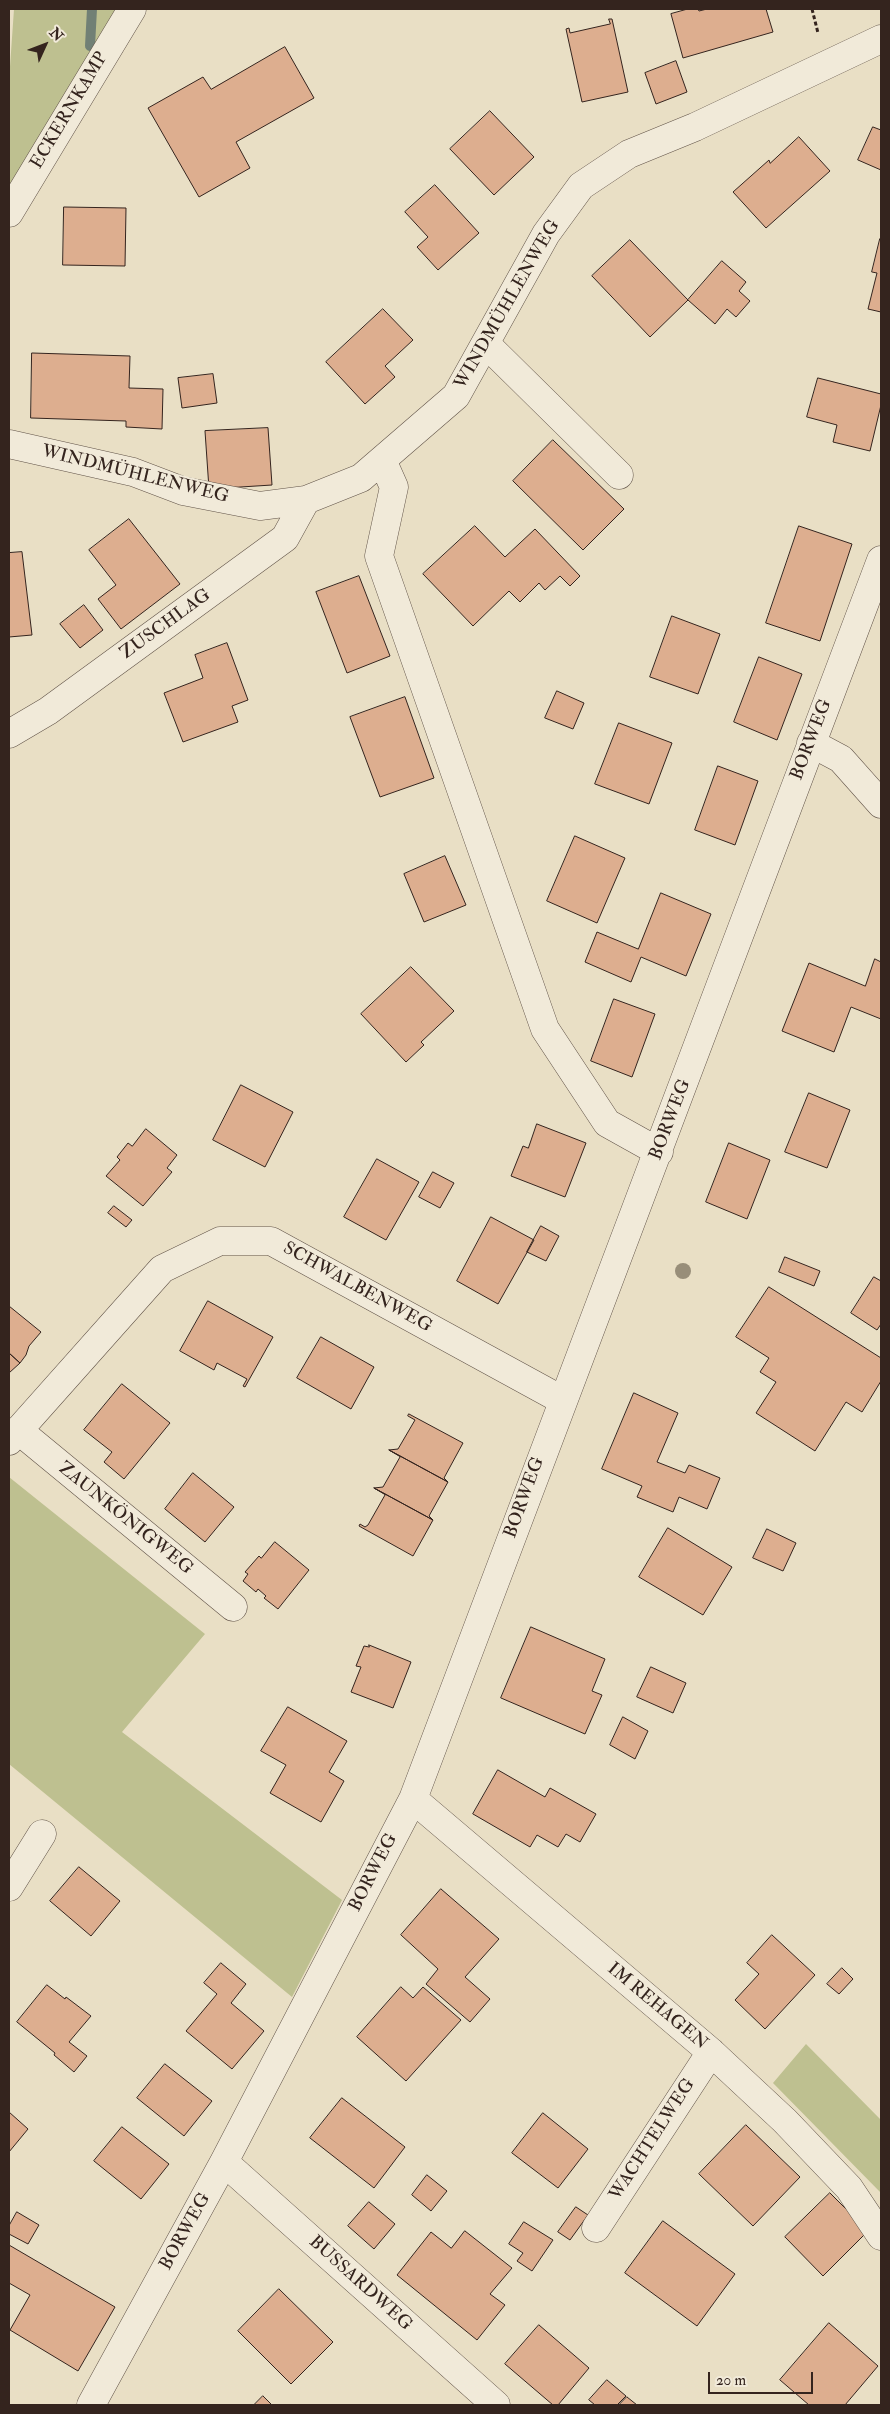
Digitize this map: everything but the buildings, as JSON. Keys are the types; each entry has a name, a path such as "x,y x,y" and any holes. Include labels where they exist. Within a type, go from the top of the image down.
{"street":[{"name":"ECKERNKAMP","path":"9,213 132,9"},
{"name":"WINDMÜHLENWEG","path":"9,444 133,472 183,491 260,506 306,500 361,478 456,396 546,234 581,186 629,154 694,128 881,39"},
{"path":"486,344 619,474"},
{"path":"382,460 394,487 379,556 545,1029 607,1123 659,1152"},
{"name":"ZUSCHLAG","path":"9,734 48,711 285,538 306,500"},
{"name":"BORWEG","path":"95,2404 224,2162 413,1799 562,1400 659,1152 881,560"},
{"path":"811,743 841,759 881,804"},
{"name":"SCHWALBENWEG","path":"13,1435 162,1269 220,1241 271,1241 562,1400"},
{"name":"ZAUNKÖNIGWEG","path":"13,1435 233,1607"},
{"name":"IM REHAGEN","path":"413,1799 710,2052 785,2121 849,2188 881,2236"},
{"path":"9,1887 42,1834"},
{"name":"WACHTELWEG","path":"596,2228 710,2052"},
{"name":"BUSSARDWEG","path":"224,2162 496,2405"}],"green space":[{"path":"14,9 130,9 9,200 9,81"},
{"path":"9,1477 205,1634 122,1732 342,1900 292,1997 9,1764"},
{"path":"806,2044 881,2120 881,2193 773,2083"}],"waterway":[{"path":"90,46 92,9"}]}
